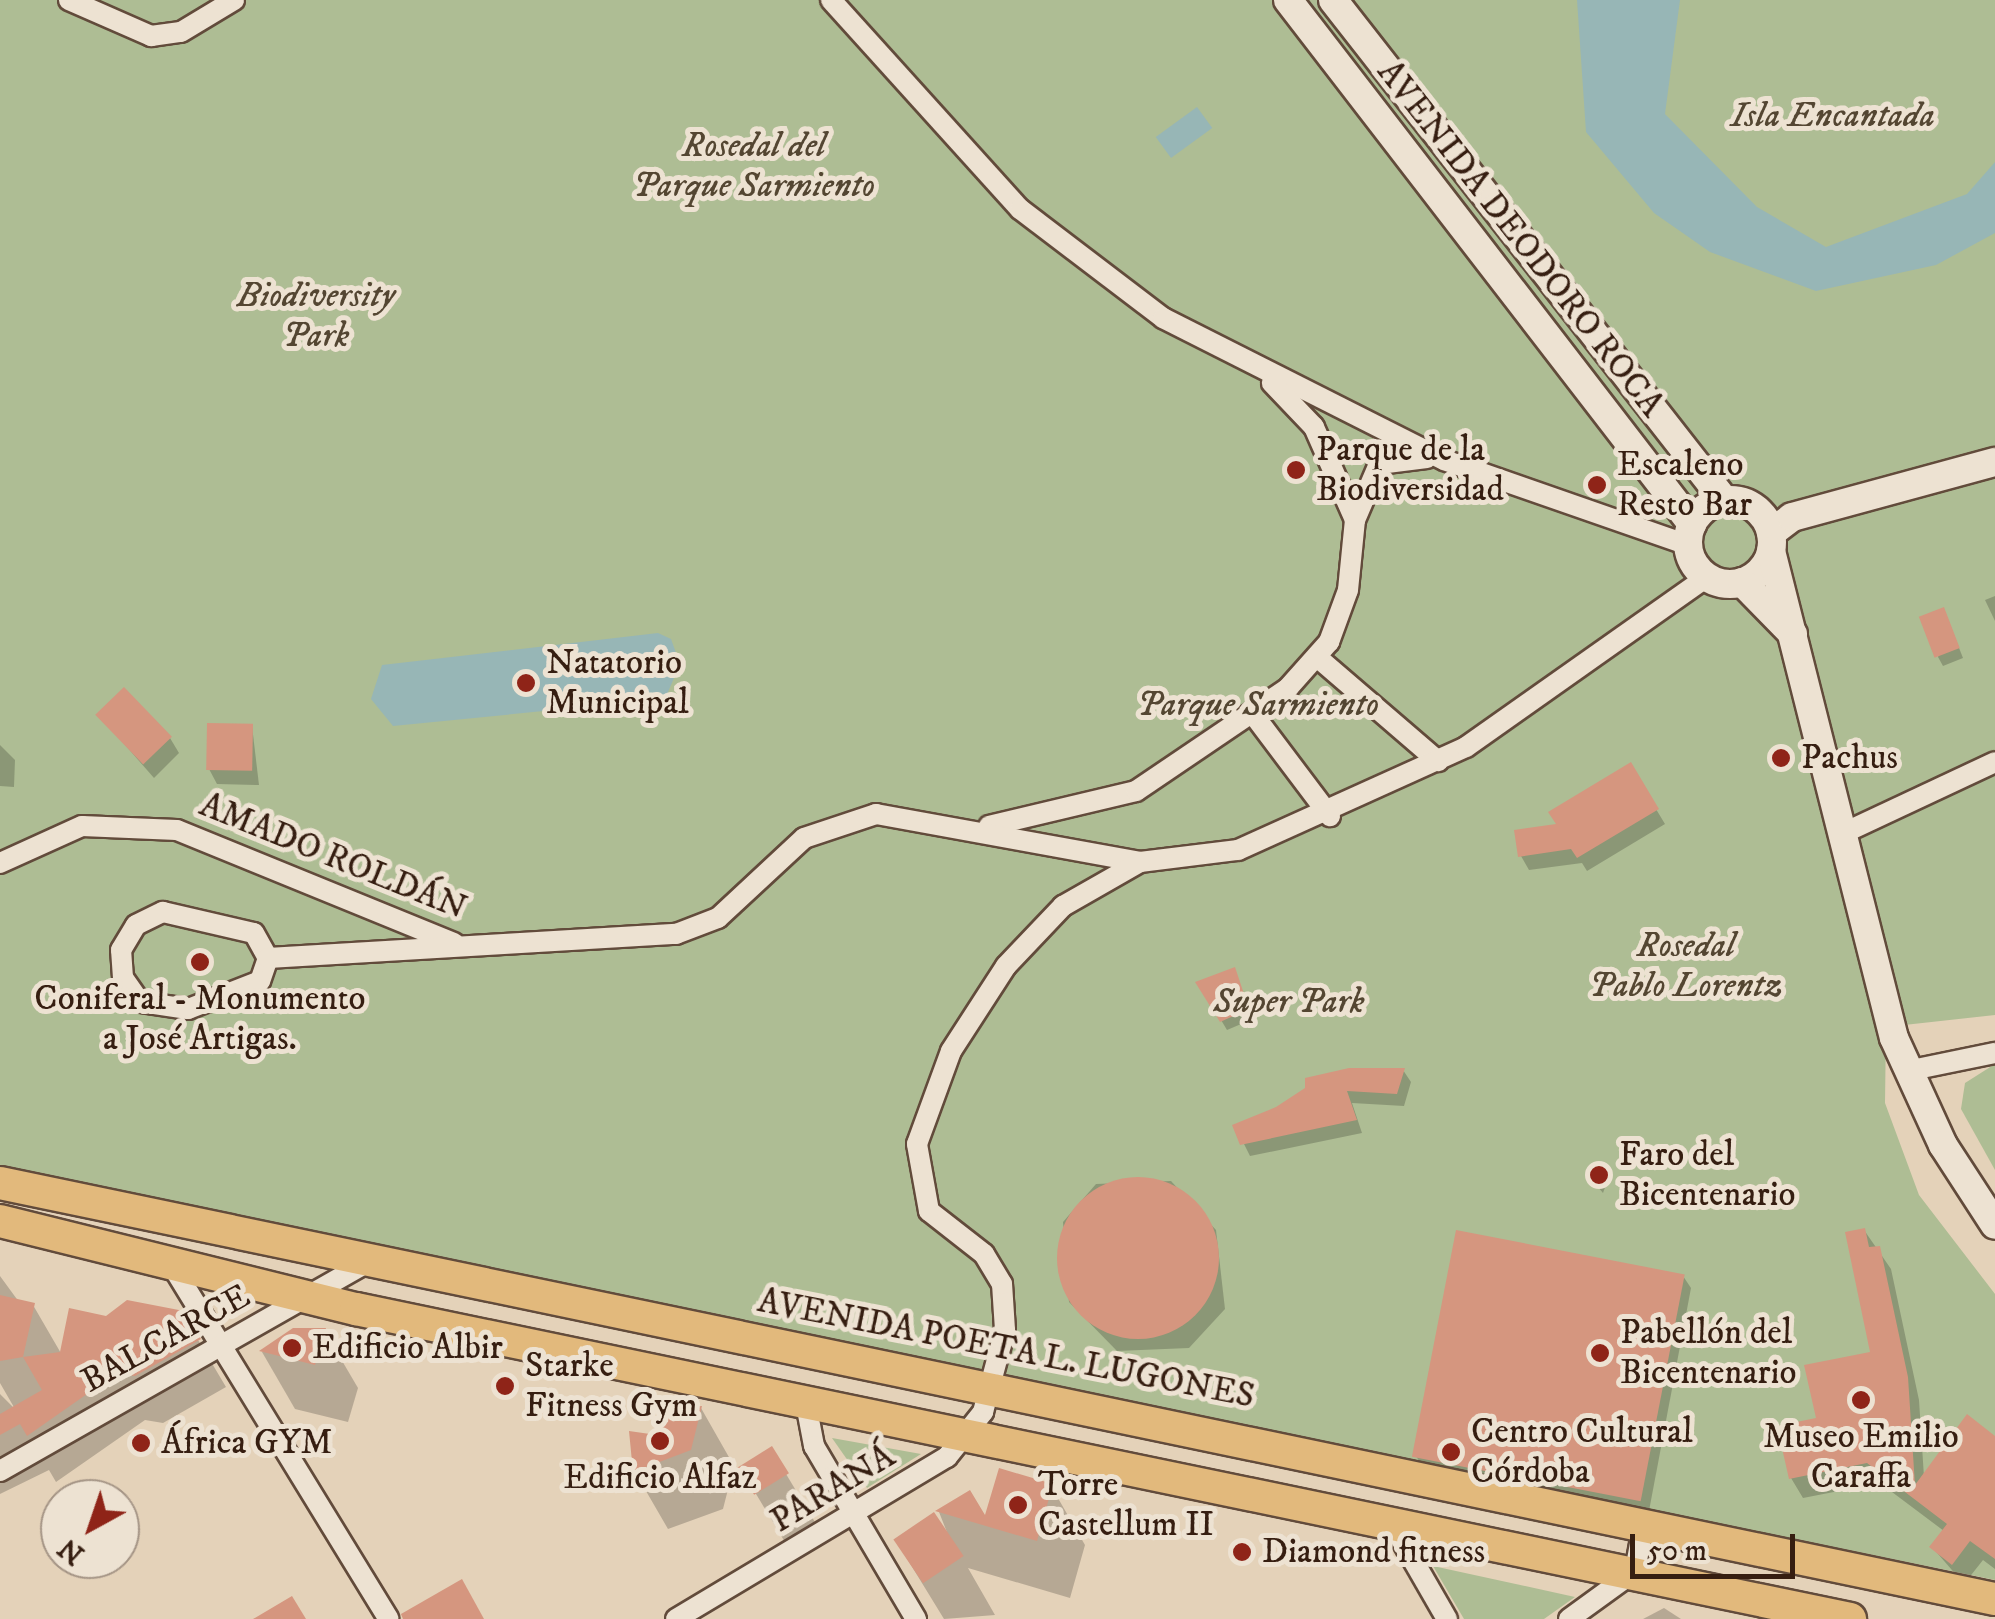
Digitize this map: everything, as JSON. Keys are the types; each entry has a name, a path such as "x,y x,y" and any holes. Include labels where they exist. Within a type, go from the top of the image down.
{"main road":[{"name":"AVENIDA DEODORO ROCA","path":"1288,0 1690,535"},
{"name":"AVENIDA DEODORO ROCA","path":"1333,0 1724,500"},
{"path":"1742,582 1792,518 1995,462"},
{"path":"1797,638 1742,582 1707,577 1690,535 1724,500 1749,504 1772,542 1848,831 1907,1071 1995,1225"},
{"name":"AVENIDA POETA L. LUGONES","path":"0,1184 364,1264 995,1385 1995,1599"},
{"path":"0,1221 168,1258 308,1297 806,1404 1636,1571 1850,1619"}],"street":[{"path":"69,0 150,36 181,32 234,0"},
{"path":"831,0 1020,209 1148,308 1253,367 1444,460 1690,535"},
{"path":"1253,367 1314,427 1356,520"},
{"path":"982,827 1125,796 1254,714 1317,658 1341,618 1356,520 1370,472 1388,457 1444,460"},
{"path":"995,1385 1002,1284 984,1254 929,1211 917,1144 951,1051 1006,966 1063,906 1140,862 1238,850 1330,816 1438,762 1563,687 1707,577"},
{"path":"1317,658 1438,762"},
{"path":"1254,714 1330,816"},
{"path":"1848,831 1995,762"},
{"name":"AMADO ROLDÁN","path":"268,958 698,929 804,838 857,818 911,814 1140,862"},
{"name":"AMADO ROLDÁN","path":"0,862 82,826 177,830 471,946"},
{"path":"162,912 244,928 268,958 250,989 168,1012 132,994 120,961 132,928 162,912"},
{"path":"1907,1071 1995,1053"},
{"path":"168,1258 390,1619"},
{"name":"BALCARCE","path":"0,1471 364,1264"},
{"name":"PARANÁ","path":"676,1619 854,1517 965,1436 995,1385"},
{"path":"806,1404 814,1446 916,1619"},
{"path":"1390,1520 1447,1619"},
{"path":"1569,1619 1636,1571 1644,1522"}],"green space":[{"name":"Parque Sarmiento","path":"0,0 1995,0 1995,1015 1886,1027 1885,1103 1919,1195 1995,1294 1995,1580 0,1173"},
{"path":"1995,1064 1995,1170 1961,1109 1965,1083"},
{"path":"832,1438 921,1454 867,1488"},
{"path":"1433,1566 1575,1597 1544,1619 1464,1619"}],"water":[{"path":"1577,0 1680,0 1665,114 1757,207 1826,247 1967,194 1995,162 1995,233 1936,265 1816,291 1710,252 1654,213 1586,132"},
{"path":"1197,107 1212,128 1171,158 1156,137"},
{"name":"Natatorio Municipal","path":"658,633 671,639 680,664 665,699 393,726 371,699 382,665"}],"building":[{"path":"1944,607 1960,648 1935,658 1919,617"},
{"path":"124,687 172,737 143,764 95,715"},
{"path":"207,723 253,724 252,771 206,770"},
{"path":"1631,762 1659,809 1577,858 1571,849 1518,857 1514,830 1556,824 1548,812"},
{"path":"1235,967 1249,1009 1220,1022 1195,982"},
{"path":"1349,1068 1405,1068 1397,1094 1347,1091 1357,1120 1240,1145 1232,1125 1276,1107 1305,1088 1305,1078"},
{"path":"1138,1177 1169,1183 1195,1201 1213,1227 1219,1258 1213,1289 1195,1315 1169,1333 1138,1339 1107,1333 1081,1315 1063,1289 1057,1258 1063,1227 1081,1201 1107,1183"},
{"name":"Museo Emilio Caraffa","path":"1865,1228 1869,1247 1880,1246 1908,1377 1915,1485 1967,1414 1995,1436 1995,1559 1970,1541 1952,1565 1929,1547 1947,1524 1867,1463 1789,1479 1777,1426 1816,1418 1804,1365 1870,1352 1845,1232"},
{"name":"Pabellón del Bicentenario","path":"1456,1230 1685,1274 1641,1501 1412,1457"},
{"path":"0,1295 35,1303 23,1357 0,1361"},
{"path":"127,1300 184,1311 201,1339 135,1376 117,1373 27,1436 20,1424 0,1435 0,1414 42,1390 23,1357 60,1352 69,1308 106,1316"},
{"name":"Edificio Albir","path":"293,1328 326,1328 315,1365 259,1351"},
{"name":"Edificio Alfaz","path":"702,1406 691,1450 633,1472 629,1431 650,1434 670,1409"},
{"path":"772,1446 789,1473 754,1495 737,1468"},
{"name":"Torre Castellum II","path":"999,1468 1053,1484 1037,1541 935,1511 970,1490 985,1515"},
{"path":"934,1512 964,1556 923,1583 893,1539"},
{"path":"462,1579 484,1619 403,1619 401,1614"},
{"path":"292,1596 306,1619 253,1619"}],"place":[{"name":"Parque de la Biodiversidad","path":"1296,470"},
{"name":"Escaleno Resto Bar","path":"1597,485"},
{"name":"Natatorio Municipal","path":"526,683"},
{"name":"Pachus","path":"1781,758"},
{"name":"Coniferal - Monumento a José Artigas.","path":"200,962"},
{"name":"Faro del Bicentenario","path":"1599,1175"},
{"name":"Edificio Albir","path":"292,1348"},
{"name":"Pabellón del Bicentenario","path":"1600,1353"},
{"name":"Starke Fitness Gym","path":"505,1386"},
{"name":"Museo Emilio Caraffa","path":"1861,1400"},
{"name":"Edificio Alfaz","path":"660,1441"},
{"name":"África GYM","path":"141,1443"},
{"name":"Centro Cultural Córdoba","path":"1451,1452"},
{"name":"Torre Castellum II","path":"1018,1505"},
{"name":"Diamond fitness","path":"1242,1552"}],"park label":[{"name":"Isla Encantada","path":"1833,116"},
{"name":"Rosedal del Parque Sarmiento","path":"754,166"},
{"name":"Biodiversity Park","path":"316,316"},
{"name":"Rosedal Pablo Lorentz","path":"1686,966"},
{"name":"Super Park","path":"1289,1002"}]}
